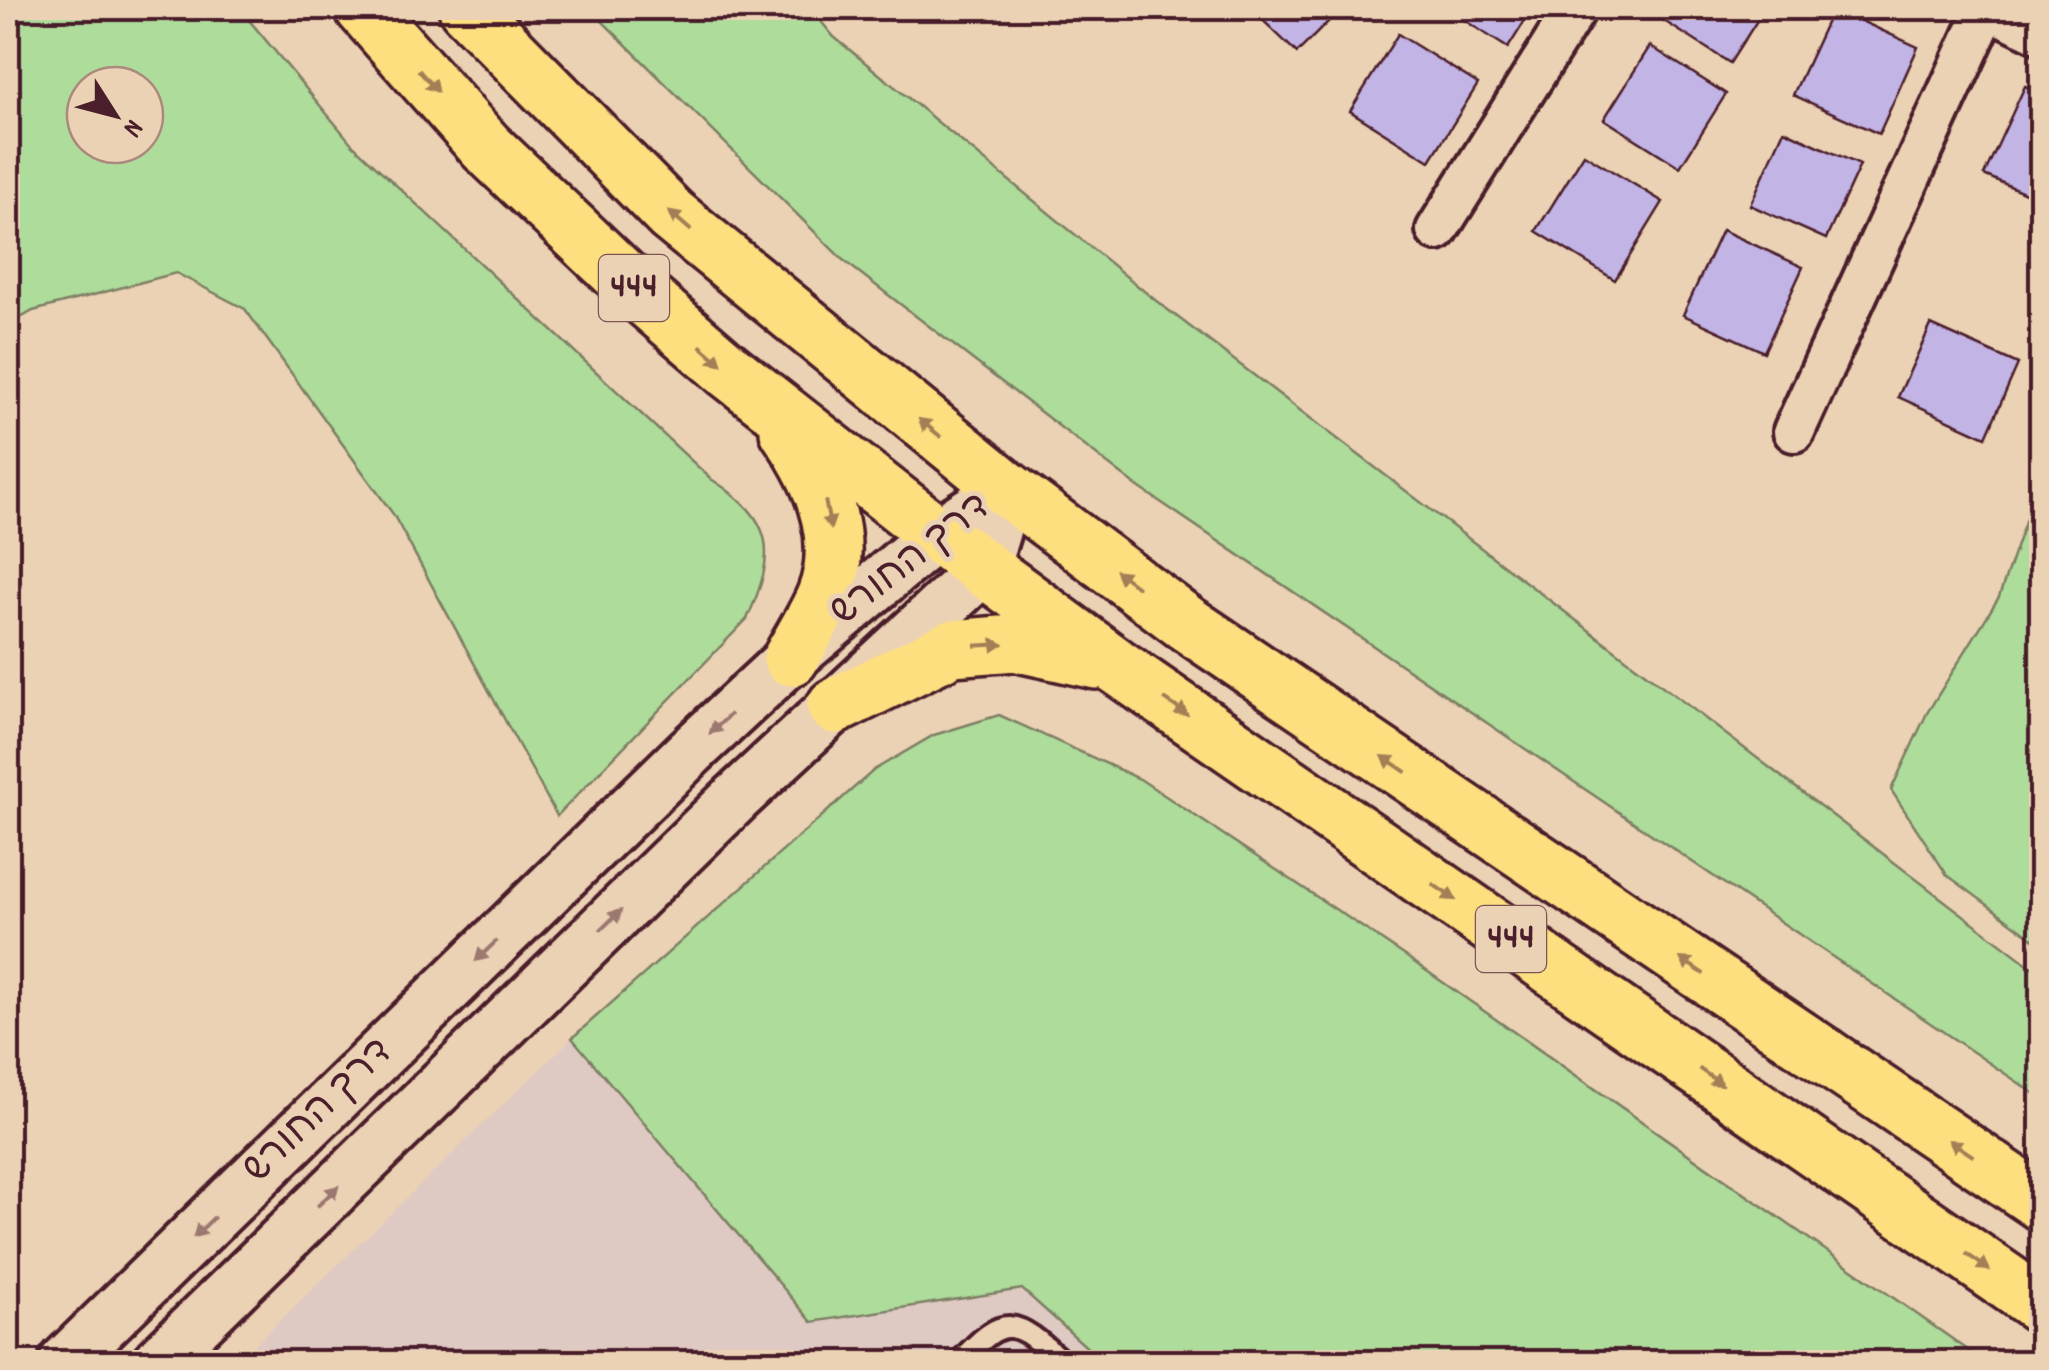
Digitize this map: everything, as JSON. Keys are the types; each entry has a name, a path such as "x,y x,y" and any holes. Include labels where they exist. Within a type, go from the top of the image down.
{"main road":[{"name":"444","path":"363,8 486,147 646,299 766,400 937,534 1115,665 2042,1306"},
{"name":"444","path":"467,8 671,215 1006,489 1186,623 2042,1203"},
{"path":"766,400 805,455 818,481 834,542 826,593 791,658"},
{"path":"835,706 952,648 1014,644 1115,665"}],"street":[{"path":"1438,230 1576,8"},
{"path":"1794,430 1988,8 2042,34"},
{"name":"דרך החורש","path":"65,1362 676,765 791,658 937,534 1006,489"},
{"name":"דרך החורש","path":"158,1362 722,812 983,569 1006,489"}],"lane":[{"path":"960,1362 986,1334 1003,1326 1030,1334 1062,1362"}],"shaded area":[{"path":"572,1038 812,1322 1022,1289 1103,1362 237,1362"}],"green space":[{"path":"8,8 239,8 352,144 711,479 748,509 765,540 766,557 757,596 747,619 557,816 393,514 245,309 176,273 33,311 8,325"},
{"path":"589,8 810,8 834,37 1155,300 2041,974 2041,1098 1134,484 843,260"},
{"path":"2041,475 2041,944 1947,875 1891,790 1927,713 1999,597"},
{"path":"999,715 1140,779 1404,955 1985,1362 1103,1362 1022,1289 812,1322 572,1038 874,770 934,735"}],"building":[{"path":"1250,8 1342,8 1297,53"},
{"path":"1445,8 1533,8 1508,48"},
{"path":"1673,8 1765,8 1730,63 1664,21"},
{"path":"1833,8 1918,47 1879,134 1793,95"},
{"path":"1398,34 1478,84 1430,161 1350,111"},
{"path":"1650,46 1726,94 1680,167 1604,119"},
{"path":"2025,86 2042,93 2042,200 1984,175"},
{"path":"1784,130 1860,165 1826,239 1750,205"},
{"path":"1584,154 1663,202 1615,280 1536,231"},
{"path":"1722,230 1803,267 1764,352 1683,315"},
{"path":"1931,325 2018,364 1986,437 1898,397"}]}
